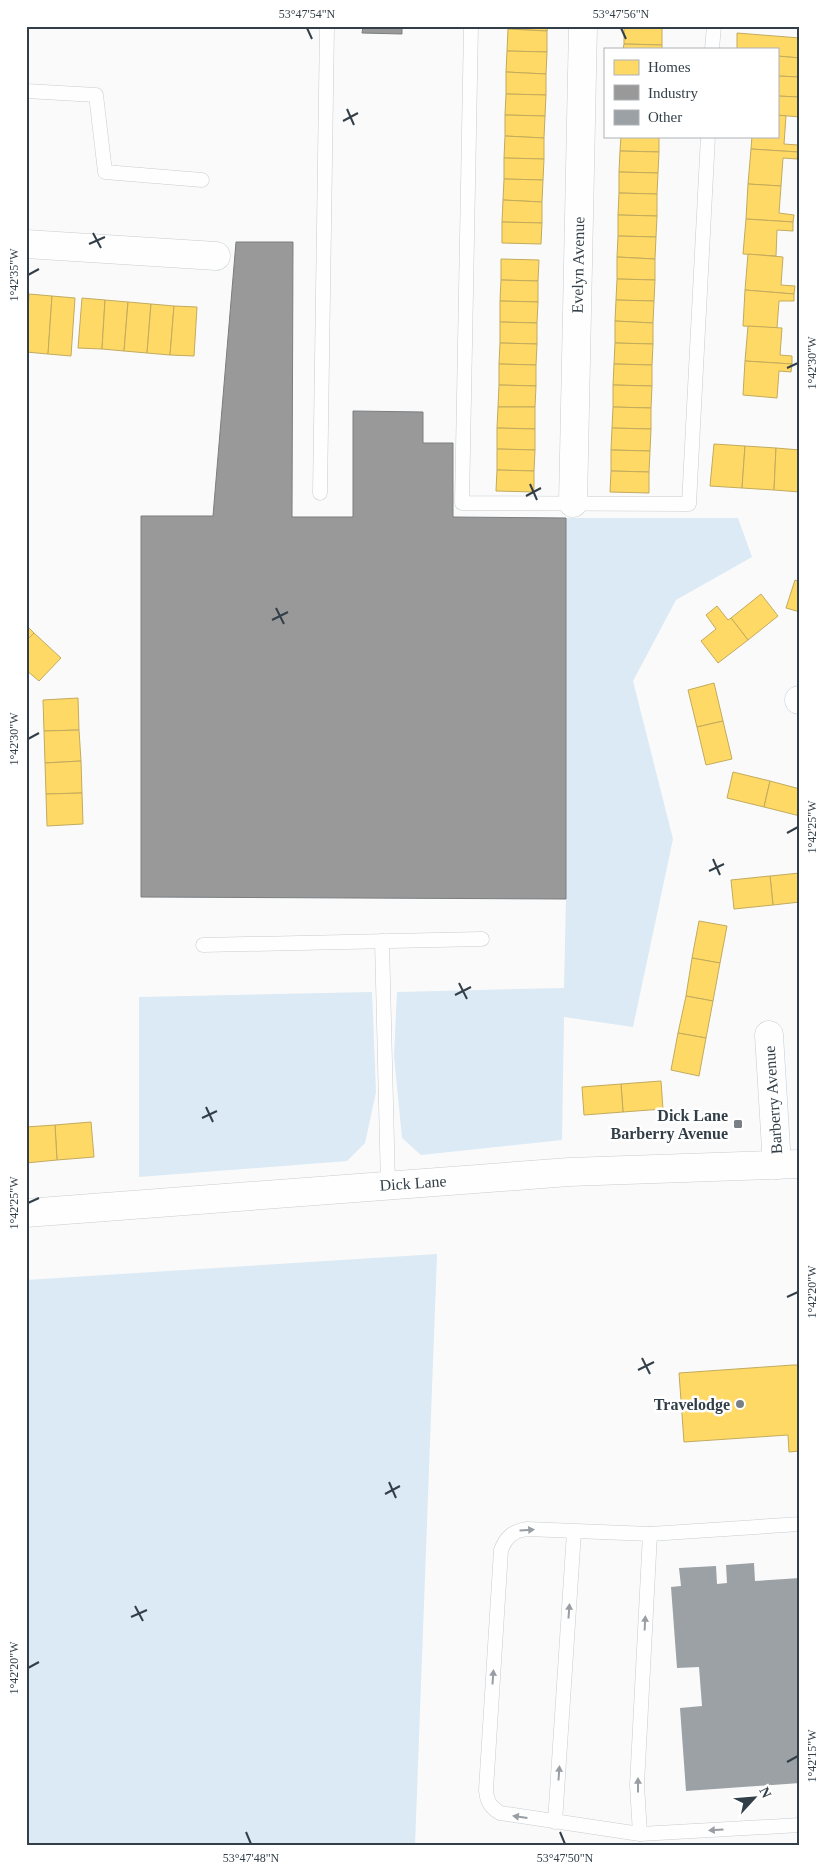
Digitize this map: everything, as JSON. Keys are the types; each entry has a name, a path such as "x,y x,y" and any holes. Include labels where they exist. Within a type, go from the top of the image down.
{"street":[{"name":"Evelyn Avenue","path":"573,503 583,26"},
{"path":"26,244 216,256"},
{"name":"Barberry Avenue","path":"768,1035 788,1164"},
{"name":"Dick Lane","path":"26,1213 570,1172 788,1164"}],"lane":[{"path":"320,493 327,26"},
{"path":"471,26 462,503 689,504 708,138"},
{"path":"712,48 714,26"},
{"path":"26,91 96,95 105,172 202,180"},
{"path":"203,945 482,939"},
{"path":"382,941 388,1185"},
{"path":"800,1524 650,1534 521,1530 510,1535 501,1550 486,1796 491,1806 500,1813 640,1834 800,1825"},
{"path":"555,1822 574,1532"},
{"path":"640,1834 637,1785 650,1534"}],"shaded area":[{"path":"566,518 738,518 752,557 676,600 633,681 673,839 633,1027 564,1017 562,1140 421,1155 402,1138 394,1056 397,992 564,988 566,899"},
{"path":"372,992 376,1092 365,1143 347,1161 139,1177 139,997"},
{"path":"437,1254 415,1845 26,1845 26,1280"}],"building: Homes":[{"path":"508,26 548,26 547,31 508,29"},
{"path":"624,26 662,26 662,45 624,44"},
{"path":"508,29 547,31 547,52 507,51"},
{"path":"737,33 800,38 800,58 778,56 778,48 737,48"},
{"path":"624,44 662,45 662,48 623,48"},
{"path":"507,51 547,52 546,74 506,72"},
{"path":"778,56 800,58 800,77 778,76"},
{"path":"506,72 546,74 546,95 506,94"},
{"path":"778,76 800,77 800,97 778,96"},
{"path":"506,94 546,95 545,116 505,115"},
{"path":"778,96 800,97 800,117 778,115"},
{"path":"505,115 545,116 544,138 505,136"},
{"path":"778,115 786,116 784,144 798,145 798,152 751,149 752,138 778,138"},
{"path":"505,136 544,138 544,159 504,158"},
{"path":"621,138 659,138 659,152 620,151"},
{"path":"751,149 798,152 797,159 783,158 781,186 748,184"},
{"path":"620,151 659,152 658,173 619,172"},
{"path":"504,158 544,159 543,180 504,179"},
{"path":"619,172 658,173 657,194 619,193"},
{"path":"504,179 543,180 542,202 503,200"},
{"path":"748,184 781,186 779,213 794,215 793,222 746,219"},
{"path":"619,193 657,194 657,216 618,215"},
{"path":"503,200 542,202 542,223 502,222"},
{"path":"618,215 657,216 656,237 618,236"},
{"path":"746,219 793,222 793,231 777,230 776,256 743,254"},
{"path":"502,222 542,223 541,244 502,243"},
{"path":"618,236 656,237 655,259 617,257"},
{"path":"748,254 783,257 781,285 795,286 794,294 745,290"},
{"path":"617,257 655,259 655,280 617,279"},
{"path":"501,259 539,260 538,281 501,280"},
{"path":"617,279 655,280 654,301 616,300"},
{"path":"501,280 538,281 538,302 500,301"},
{"path":"745,290 794,294 794,301 779,301 777,328 743,326"},
{"path":"26,294 29,294 26,331"},
{"path":"29,294 52,296 48,354 26,352"},
{"path":"52,296 75,298 71,356 48,354"},
{"path":"82,298 105,300 102,349 78,348"},
{"path":"105,300 128,302 124,351 102,349"},
{"path":"616,300 654,301 653,323 615,321"},
{"path":"500,301 538,302 537,323 500,322"},
{"path":"128,302 151,304 147,353 124,351"},
{"path":"151,304 174,306 170,355 147,353"},
{"path":"174,306 197,307 194,356 170,355"},
{"path":"615,321 653,323 653,344 615,343"},
{"path":"500,322 537,323 537,344 500,343"},
{"path":"748,326 782,328 780,355 792,356 792,364 745,361"},
{"path":"500,343 537,344 536,365 499,364"},
{"path":"615,343 653,344 652,365 614,364"},
{"path":"745,361 792,364 791,372 779,371 777,398 743,395"},
{"path":"499,364 536,365 536,386 499,385"},
{"path":"614,364 652,365 652,386 613,385"},
{"path":"499,385 536,386 535,407 498,407"},
{"path":"613,385 652,386 651,408 613,407"},
{"path":"498,407 535,407 535,429 497,428"},
{"path":"613,407 651,408 651,429 612,428"},
{"path":"497,428 535,429 535,450 497,449"},
{"path":"612,428 651,429 650,451 611,450"},
{"path":"714,444 745,446 742,488 710,486"},
{"path":"745,446 776,448 774,490 742,488"},
{"path":"776,448 800,450 800,492 774,490"},
{"path":"497,449 535,450 534,471 497,470"},
{"path":"611,450 650,451 649,472 611,471"},
{"path":"497,470 534,471 534,492 496,491"},
{"path":"611,471 649,472 649,493 610,492"},
{"path":"795,580 800,582 800,612 786,608"},
{"path":"761,594 778,616 748,640 731,618"},
{"path":"717,606 728,620 731,618 748,640 718,663 701,641 716,629 706,615"},
{"path":"26,625 34,633 26,641"},
{"path":"34,633 61,658 39,681 26,670 26,641"},
{"path":"714,683 723,721 697,727 688,690"},
{"path":"78,698 79,730 44,731 43,700"},
{"path":"723,721 732,759 706,765 697,727"},
{"path":"79,730 81,761 45,763 44,731"},
{"path":"81,761 82,793 46,794 45,763"},
{"path":"733,772 770,781 764,807 727,798"},
{"path":"770,781 800,789 800,816 764,807"},
{"path":"82,793 83,824 47,826 46,794"},
{"path":"800,873 800,902 773,905 770,876"},
{"path":"770,876 773,905 734,909 731,880"},
{"path":"699,921 727,926 720,963 692,958"},
{"path":"692,958 720,963 713,1001 686,996"},
{"path":"686,996 713,1001 706,1038 678,1033"},
{"path":"678,1033 706,1038 699,1076 671,1070"},
{"path":"661,1081 663,1109 623,1112 621,1084"},
{"path":"621,1084 623,1112 584,1115 582,1087"},
{"path":"91,1122 94,1157 57,1160 55,1125"},
{"path":"55,1125 57,1160 26,1163 26,1127"},
{"name":"Travelodge","path":"800,1365 800,1451 789,1452 788,1435 684,1442 679,1373"}],"building: Industry":[{"path":"363,26 402,26 402,34 362,33"},
{"path":"236,242 293,242 292,517 353,517 353,411 423,412 423,443 453,443 453,517 566,518 566,899 141,897 141,516 213,516"}],"building: Other":[{"path":"754,1563 755,1581 800,1578 800,1783 686,1791 680,1708 702,1706 699,1667 677,1668 671,1587 681,1586 679,1568 716,1566 717,1584 727,1583 726,1565"}],"place":[{"name":"Dick Lane Barberry Avenue","path":"738,1124"},
{"name":"Travelodge","path":"740,1404"}]}
